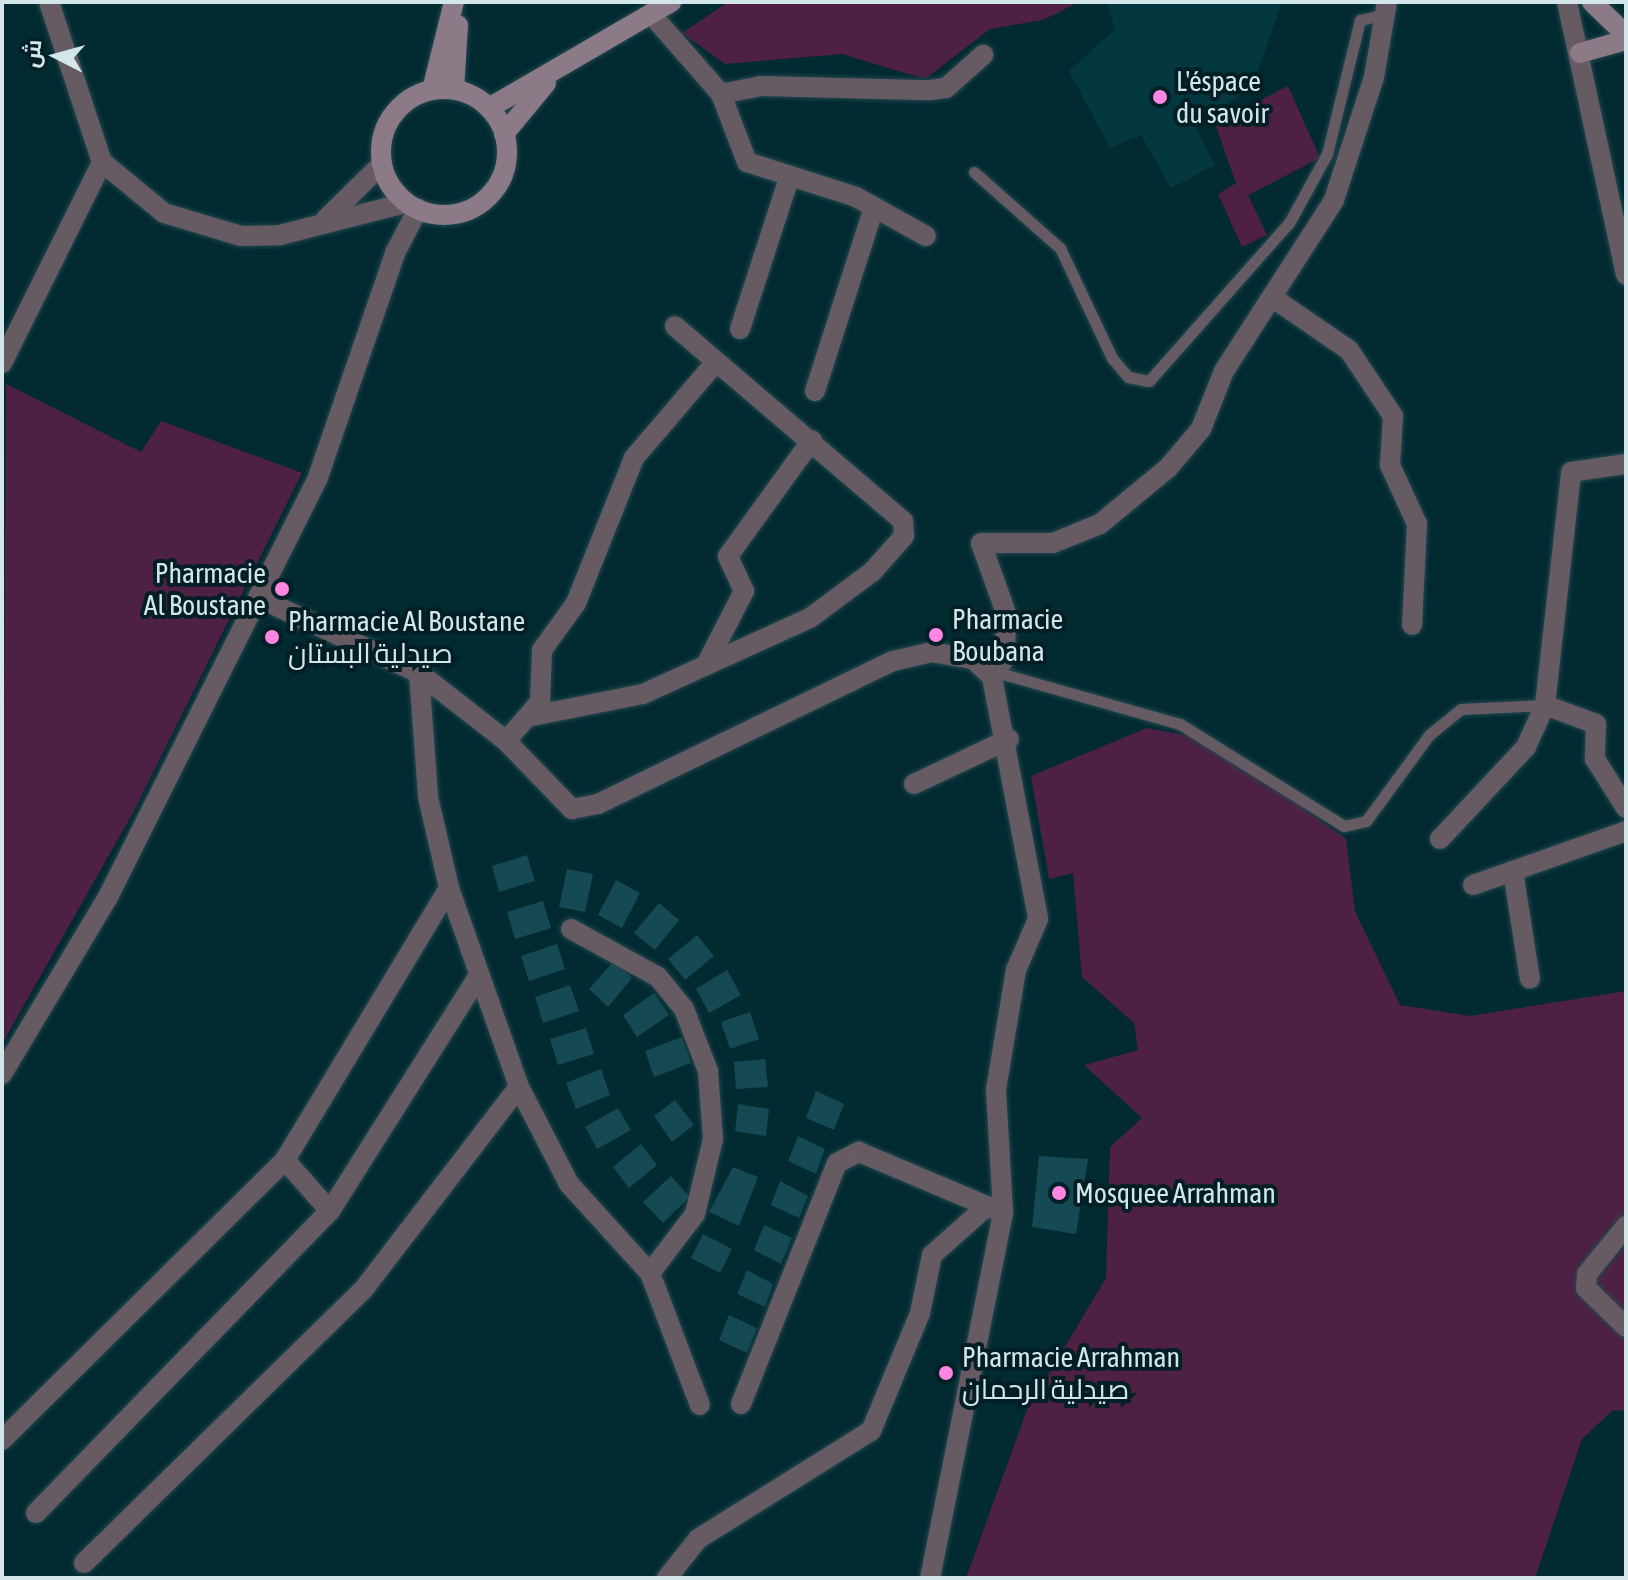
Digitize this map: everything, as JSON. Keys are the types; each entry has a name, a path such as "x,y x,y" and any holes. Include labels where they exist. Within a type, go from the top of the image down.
{"main road":[{"path":"454,89 457,2"},
{"path":"432,90 457,2"},
{"path":"489,108 551,77 671,2"},
{"path":"1580,53 1626,38 1592,2"},
{"path":"504,134 551,77"},
{"path":"454,89 489,108 504,134 504,170 479,204 460,213 412,206 382,164 381,144 397,109 432,90 454,89"}],"street":[{"path":"2,1074 108,897 317,480 412,206 326,219 280,235 241,236 188,224 133,192 102,162 49,2"},
{"path":"1567,2 1626,275"},
{"path":"994,674 1005,658 1006,613 981,543 1064,540 1100,524 1147,487 1201,429 1224,371 1334,200 1374,77 1386,8"},
{"path":"651,14 721,94 747,162 788,181 874,207 926,236"},
{"path":"721,94 761,86 946,88 983,55"},
{"path":"2,363 102,162"},
{"path":"326,219 382,164"},
{"path":"740,329 788,181"},
{"path":"815,391 874,207"},
{"path":"1273,298 1349,350 1393,416 1390,465 1417,524 1412,625"},
{"path":"532,716 643,694 833,606 904,536 903,521 812,440 675,326"},
{"path":"506,741 532,716 544,678 542,650 576,603 624,476 716,362"},
{"path":"707,663 744,591 728,556 812,440"},
{"path":"1440,839 1526,747 1545,705 1571,472 1626,464"},
{"path":"259,598 419,673 506,741 564,804 586,809 893,661 931,652 973,659 994,674 1009,739 1038,919 1016,970 996,1090 995,1210 930,1578"},
{"path":"419,673 428,797 449,888 519,1087 569,1184 650,1273 700,1405"},
{"path":"1545,705 1596,724 1595,759 1626,808"},
{"path":"914,784 1009,739"},
{"path":"1473,885 1626,831"},
{"path":"1513,871 1530,979"},
{"path":"2,1440 285,1160 449,888"},
{"path":"571,929 658,977 684,1009 708,1071 713,1139 695,1214 650,1273"},
{"path":"36,1513 330,1211 479,975"},
{"path":"84,1563 372,1281 519,1087"},
{"path":"741,1404 837,1163 859,1152 995,1210"},
{"path":"285,1160 330,1211"},
{"path":"667,1578 698,1539 871,1431 920,1313 932,1255 995,1210"},
{"path":"1626,1226 1587,1274 1586,1288 1626,1327"}],"lane":[{"path":"974,172 1060,248 1112,358 1128,377 1149,381 1289,223 1327,154 1360,20 1386,8"},
{"path":"994,674 1180,724 1344,826 1366,821 1429,735 1461,709 1545,705"}],"shaded area":[{"path":"728,2 1079,2 1043,20 990,29 925,79 842,54 725,64 682,33"},
{"name":"L'éspace du savoir","path":"1107,2 1282,2 1253,85 1207,119 1198,110 1189,115 1215,165 1171,188 1141,135 1110,148 1069,71 1115,29"},
{"path":"1288,86 1320,158 1248,195 1267,235 1242,247 1218,194 1236,183 1215,124"},
{"path":"6,384 141,452 161,421 302,473 134,811 2,1044"},
{"path":"1147,728 1210,740 1346,839 1355,911 1400,1005 1470,1016 1626,991 1626,1411 1613,1410 1582,1439 1535,1578 966,1578 1027,1410 1106,1278 1110,1147 1142,1118 1084,1065 1138,1050 1134,1023 1082,977 1073,873 1049,879 1031,776"}],"building":[{"path":"527,855 535,881 499,892 492,866"},
{"path":"567,869 593,874 585,912 559,907"},
{"path":"616,880 640,893 622,928 598,915"},
{"path":"543,901 551,928 515,939 507,912"},
{"path":"659,903 679,920 655,950 634,933"},
{"path":"697,935 714,956 685,980 668,959"},
{"path":"557,944 565,969 529,981 521,956"},
{"path":"614,961 632,978 608,1007 589,989"},
{"path":"727,970 741,995 709,1013 696,989"},
{"path":"570,985 579,1011 543,1023 535,997"},
{"path":"654,993 669,1015 637,1037 623,1015"},
{"path":"750,1012 759,1039 730,1049 721,1022"},
{"path":"586,1028 594,1054 558,1065 550,1039"},
{"path":"682,1037 691,1063 654,1077 645,1051"},
{"path":"765,1059 768,1087 736,1089 734,1062"},
{"path":"601,1069 610,1095 576,1109 566,1083"},
{"path":"816,1091 844,1104 834,1130 806,1118"},
{"path":"675,1100 694,1125 672,1142 654,1116"},
{"path":"738,1104 769,1109 766,1136 735,1131"},
{"path":"618,1108 631,1130 597,1149 585,1127"},
{"path":"798,1136 825,1149 816,1174 788,1161"},
{"path":"641,1144 657,1165 629,1188 613,1167"},
{"name":"Mosquee Arrahman","path":"1039,1156 1088,1159 1076,1234 1032,1227"},
{"path":"733,1167 758,1177 739,1226 709,1212"},
{"path":"671,1176 690,1197 663,1223 643,1202"},
{"path":"780,1181 808,1196 799,1218 771,1205"},
{"path":"764,1225 792,1238 781,1264 754,1250"},
{"path":"703,1234 732,1249 720,1273 691,1258"},
{"path":"747,1270 773,1284 765,1307 737,1294"},
{"path":"729,1315 757,1328 747,1353 719,1340"}],"place":[{"name":"L'éspace du savoir","path":"1160,97"},
{"name":"Pharmacie Al Boustane","path":"282,589"},
{"name":"Pharmacie Boubana","path":"936,635"},
{"name":"Pharmacie Al Boustane صيدلية البستان","path":"272,637"},
{"name":"Mosquee Arrahman","path":"1059,1193"},
{"name":"Pharmacie Arrahman صيدلية الرحمان","path":"946,1373"}]}
